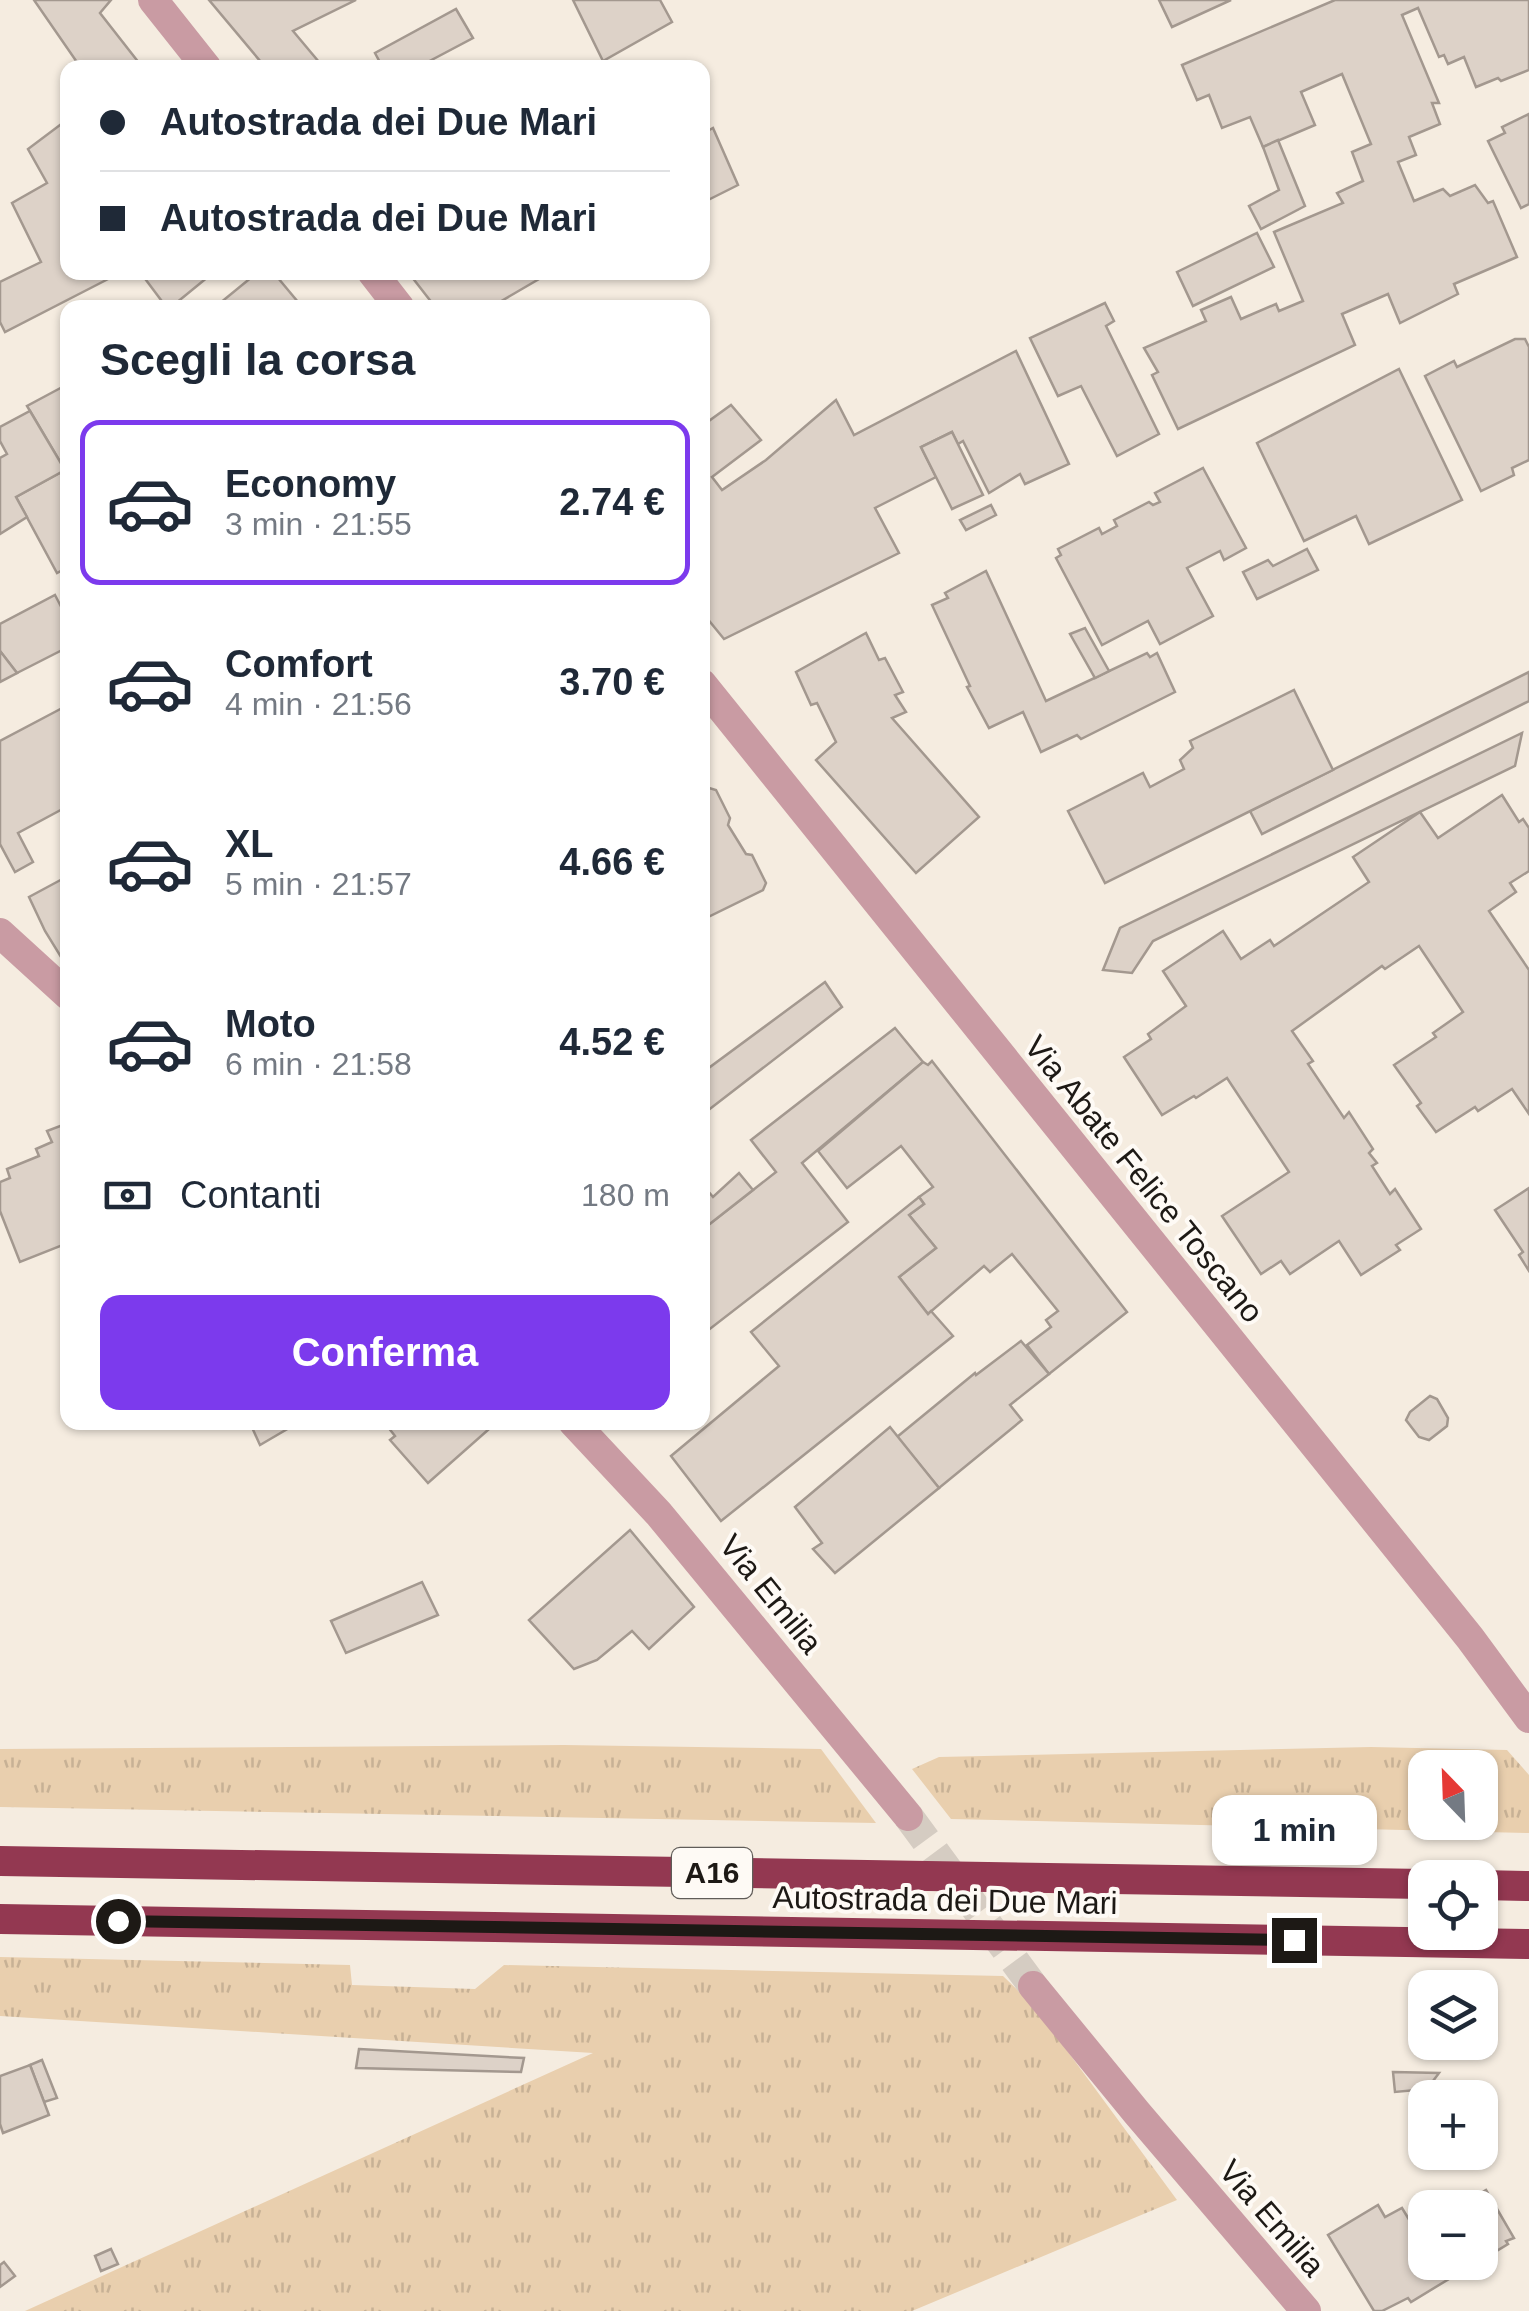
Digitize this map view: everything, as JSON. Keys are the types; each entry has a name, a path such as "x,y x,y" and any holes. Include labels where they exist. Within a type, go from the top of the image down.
{"highway":[{"name":"Autostrada dei Due Mari","path":"0,1861 1408,1884"},
{"path":"1498,1885 1529,1886"},
{"name":"Autostrada dei Due Mari","path":"0,1919 1529,1944"}],"street":[{"path":"153,0 201,60"},
{"path":"378,280 394,300"},
{"name":"Via Abate Felice Toscano","path":"710,694 1470,1638 1529,1718"},
{"path":"0,933 60,988"},
{"name":"Via Emilia","path":"581,1430 660,1514 908,1816"},
{"name":"Via Emilia","path":"1034,1986 1306,2311"}],"green space":[{"path":"564,1745 821,1749 876,1823 0,1807 0,1749"},
{"path":"1371,1747 1507,1750 1529,1775 1529,1833 1498,1832 1498,1750 1408,1750 1408,1830 951,1819 912,1769 939,1757"},
{"path":"0,1957 350,1965 352,1985 475,1989 504,1965 1003,1976 1035,2007 1177,2200 912,2311 25,2311 593,2053 0,2016"}],"building":[{"path":"34,0 111,0 100,13 137,60 75,60"},
{"path":"209,0 356,0 293,31 317,60 259,60"},
{"path":"573,0 660,0 672,22 603,60"},
{"path":"1159,0 1231,0 1172,27"},
{"path":"1335,0 1529,0 1529,70 1476,87 1464,57 1448,64 1444,55 1439,57 1418,8 1402,15 1439,103 1432,103 1440,124 1409,137 1416,155 1398,162 1414,201 1443,189 1450,196 1475,185 1488,203 1493,201 1517,257 1454,284 1458,294 1400,323 1388,294 1342,314 1355,345 1178,429 1152,375 1158,372 1144,348 1206,321 1201,310 1231,297 1241,319 1276,304 1279,311 1303,301 1274,232 1343,203 1337,193 1363,181 1352,152 1371,144 1342,74 1301,92 1315,125 1263,147 1250,117 1222,128 1209,95 1197,100 1182,65"},
{"path":"456,9 473,38 432,60 379,60 375,53"},
{"path":"1529,114 1529,204 1521,208 1488,141 1505,133 1502,127"},
{"path":"60,125 60,280 106,280 60,300 60,304 5,332 0,322 0,282 41,262 12,203 47,183 28,149"},
{"path":"713,128 738,185 710,199"},
{"path":"1278,140 1305,206 1261,229 1249,206 1279,190 1263,147"},
{"path":"1257,233 1274,267 1193,306 1177,272"},
{"path":"146,280 204,280 180,300 161,300"},
{"path":"248,280 280,280 296,300 224,300"},
{"path":"414,280 537,280 503,300 430,300"},
{"path":"1105,303 1114,321 1106,326 1159,434 1117,456 1081,386 1058,396 1030,338"},
{"path":"1515,339 1525,339 1529,347 1529,460 1512,468 1514,475 1481,491 1425,376 1454,361 1457,367"},
{"path":"1016,351 1069,464 1025,484 1020,474 989,493 963,441 958,444 952,432 921,447 936,477 875,508 899,553 724,639 710,622 710,420 731,405 761,440 712,477 722,490 766,460 836,400 854,435"},
{"path":"1399,369 1462,500 1369,544 1356,516 1304,541 1257,443"},
{"path":"60,388 60,462 27,406"},
{"path":"30,411 60,462 60,473 16,497 27,517 0,534 0,458 7,454 0,441 0,427"},
{"path":"952,432 983,495 952,509 921,447"},
{"path":"1203,468 1246,548 1224,560 1220,551 1187,568 1213,616 1160,644 1148,621 1102,645 1056,558 1061,555 1058,549 1099,528 1102,534 1117,526 1114,520 1149,502 1160,502 1155,493"},
{"path":"60,473 60,571 57,573 16,497"},
{"path":"991,505 996,515 966,530 960,520"},
{"path":"1307,549 1318,570 1257,599 1243,572 1268,560 1273,566"},
{"path":"986,571 1046,701 1147,653 1150,657 1157,653 1175,692 1081,739 1077,735 1041,752 1023,712 989,728 932,605 948,598 945,593"},
{"path":"55,595 60,605 60,651 17,673 0,651 0,624"},
{"path":"1085,628 1109,671 1095,678 1070,634"},
{"path":"866,633 879,660 885,658 903,692 895,695 906,712 892,718 979,817 916,873 816,760 836,742 817,703 811,705 796,672"},
{"path":"0,651 17,673 0,682"},
{"path":"1529,672 1529,701 1262,834 1250,811"},
{"path":"1294,690 1333,770 1105,883 1068,811 1143,773 1150,787 1184,769 1180,760 1193,748 1190,741"},
{"path":"60,709 60,810 18,833 33,862 15,872 0,844 0,741"},
{"path":"1522,733 1515,766 1153,941 1132,973 1103,970 1120,928"},
{"path":"710,788 716,790 730,818 728,825 746,854 752,855 766,883 763,890 710,916"},
{"path":"1502,795 1519,822 1523,819 1529,828 1529,871 1510,883 1516,892 1489,911 1529,970 1529,1114 1512,1089 1436,1132 1394,1065 1436,1037 1433,1033 1463,1012 1419,946 1385,969 1382,966 1292,1031 1313,1061 1308,1064 1344,1118 1349,1112 1373,1149 1369,1153 1377,1163 1372,1166 1390,1194 1395,1189 1421,1229 1396,1245 1400,1250 1361,1275 1339,1241 1290,1274 1281,1261 1261,1274 1222,1216 1289,1172 1227,1078 1162,1115 1124,1057 1151,1039 1148,1034 1186,1006 1163,971 1223,931 1241,959 1270,940 1274,946 1369,882 1353,857 1420,812 1438,838"},
{"path":"60,880 60,955 45,931 29,897"},
{"path":"825,982 842,1007 710,1109 710,1067"},
{"path":"895,1028 923,1062 802,1163 848,1222 710,1329 710,1224 776,1172 751,1140"},
{"path":"932,1061 1127,1312 1049,1374 1027,1345 1051,1327 1046,1320 1058,1311 1012,1254 990,1272 984,1266 928,1314 899,1277 936,1248 909,1215 924,1204 919,1197 933,1187 901,1146 847,1188 818,1151 923,1062 928,1065"},
{"path":"60,1126 60,1246 20,1262 0,1211 0,1182 10,1178 7,1169 39,1156 36,1149 52,1142 47,1131"},
{"path":"739,1173 753,1190 710,1224 710,1193 713,1197"},
{"path":"1529,1188 1529,1271 1519,1255 1523,1252 1495,1210"},
{"path":"919,1197 924,1204 909,1215 936,1248 899,1277 928,1314 931,1311 953,1336 721,1521 671,1456 702,1430 710,1430 710,1424 779,1366 751,1332"},
{"path":"1021,1341 1049,1374 1010,1405 1022,1420 939,1488 897,1437"},
{"path":"1430,1396 1437,1399 1448,1418 1447,1426 1429,1440 1419,1437 1406,1420"},
{"path":"890,1427 939,1488 835,1573 813,1549 822,1543 795,1507"},
{"path":"253,1430 286,1430 260,1445"},
{"path":"390,1430 488,1430 428,1483 390,1440 395,1436"},
{"path":"630,1530 694,1607 649,1649 632,1631 597,1660 574,1669 529,1620"},
{"path":"422,1582 438,1615 346,1653 331,1621"},
{"path":"359,2049 524,2058 521,2072 356,2068"},
{"path":"42,2060 57,2098 44,2102 30,2065"},
{"path":"30,2065 49,2115 3,2133 0,2076"},
{"path":"1393,2072 1439,2073 1434,2080 1408,2080 1408,2091 1395,2092"},
{"path":"1378,2205 1385,2217 1402,2208 1408,2218 1408,2280 1447,2280 1411,2302 1408,2298 1374,2311 1328,2235"},
{"path":"1498,2211 1514,2238 1506,2241 1508,2244 1498,2250"},
{"path":"111,2249 118,2264 101,2271 95,2256"},
{"path":"4,2262 15,2276 0,2287 0,2265"}],"tunnel":[{"path":"908,1816 1033,1986"}],"route":[{"path":"118,1921 1294,1940"}]}
